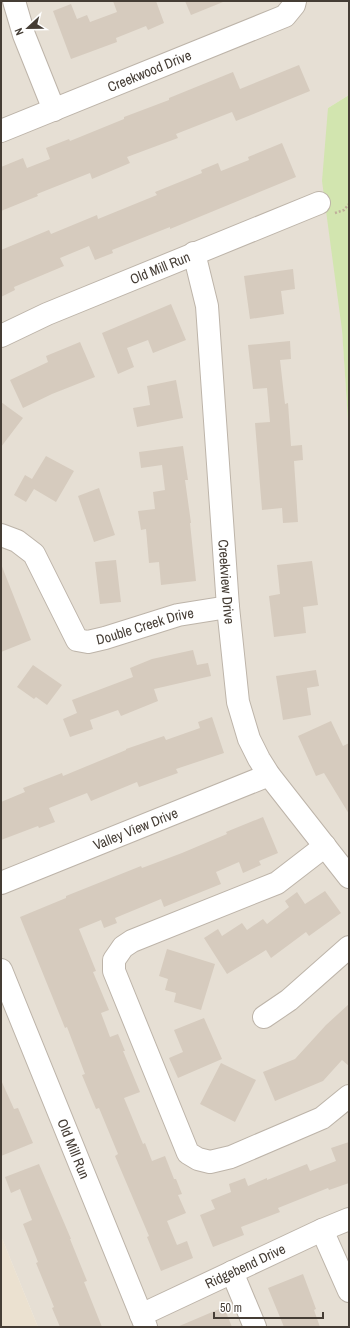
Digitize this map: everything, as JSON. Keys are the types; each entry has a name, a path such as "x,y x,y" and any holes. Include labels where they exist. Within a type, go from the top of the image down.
{"street":[{"path":"14,1 24,35 54,110"},
{"name":"Creekwood Drive","path":"1,131 285,16 294,3"},
{"name":"Old Mill Run","path":"1,336 47,314 319,203"},
{"name":"Creekview Drive","path":"194,253 208,306 228,607 238,702 249,739 259,759 349,877"},
{"name":"Double Creek Drive","path":"1,535 17,541 34,554 77,640 88,642 178,615 228,607"},
{"name":"Valley View Drive","path":"1,883 269,774"},
{"path":"325,846 277,883 132,941 123,947 114,960 114,970 188,1153 198,1159 210,1162 231,1157 322,1118 349,1096"},
{"path":"264,1017 289,1000 349,947"},
{"name":"Old Mill Run","path":"1,970 143,1321"},
{"name":"Ridgebend Drive","path":"143,1321 232,1272 322,1230 349,1220"},
{"path":"322,1230 349,1291"},
{"path":"232,1272 255,1327"}],"shaded area":[{"path":"1,1 349,1 349,95 328,108 349,436 349,1327 38,1327 1,1236"},
{"path":"1,1236 38,1327 1,1327"}],"green space":[{"path":"349,95 349,436 342,330 322,181 328,108"}],"building":[{"path":"113,1 156,1 164,23 148,30 146,26 116,38 117,42 71,59 53,11 71,4 77,19 87,15 90,22 117,12"},
{"path":"185,1 223,1 223,2 191,15"},
{"path":"299,65 310,91 236,121 232,112 176,134 178,138 127,157 130,163 92,179 90,173 37,194 38,196 1,211 1,167 23,158 27,168 50,159 46,148 69,139 70,141 233,72 240,89"},
{"path":"282,143 296,177 170,229 170,227 112,250 113,253 95,260 89,246 60,258 64,266 14,287 15,290 1,297 1,250 49,230 51,234 97,215 98,219 157,195 155,192 202,173 201,170 218,163 221,171 249,160 248,157"},
{"path":"293,269 295,289 281,291 284,314 250,319 244,276"},
{"path":"171,304 186,340 153,353 148,340 127,348 134,367 118,374 102,333"},
{"path":"290,341 291,359 280,360 285,404 288,403 291,446 302,445 303,460 294,461 298,522 283,523 282,508 262,510 255,423 270,422 267,388 253,389 248,345"},
{"path":"80,342 95,377 52,394 23,408 10,380 48,362 46,356"},
{"path":"176,380 183,418 137,427 133,408 150,405 147,386"},
{"path":"1,402 23,418 1,447"},
{"path":"183,446 188,480 185,480 191,523 196,581 161,585 159,562 149,563 146,529 141,530 138,511 155,509 153,492 165,490 162,465 141,468 139,452"},
{"path":"46,456 74,471 56,502 34,489 26,502 14,495 25,475 32,479"},
{"path":"99,488 115,535 94,542 78,496"},
{"path":"116,560 121,602 100,604 95,562"},
{"path":"312,561 318,605 303,607 306,633 274,637 269,596 280,594 277,565"},
{"path":"1,564 31,640 1,652"},
{"path":"193,650 197,665 208,663 211,676 154,689 158,701 121,716 118,710 90,720 93,729 70,737 63,719 77,713 72,700 133,677 130,668 152,659"},
{"path":"33,665 62,685 47,705 36,697 34,699 17,687"},
{"path":"316,670 319,686 307,688 311,715 283,720 276,676"},
{"path":"212,717 224,753 176,769 178,773 139,787 137,782 91,801 87,793 49,808 55,822 39,828 38,826 1,840 1,802 25,792 23,788 62,773 63,776 126,749 164,736 166,740 200,728 198,722"},
{"path":"331,721 343,746 349,743 349,814 324,773 316,776 298,736"},
{"path":"263,817 278,853 259,861 261,865 243,873 239,862 216,872 221,884 164,907 161,899 115,918 117,923 104,928 101,920 79,929 96,971 93,972 109,1010 101,1013 110,1037 118,1034 125,1051 123,1051 140,1092 124,1098 143,1144 145,1143 152,1161 165,1156 182,1194 178,1195 186,1213 167,1221 177,1245 187,1241 193,1258 161,1271 147,1237 149,1236 115,1156 118,1154 99,1108 96,1109 82,1075 85,1074 67,1027 65,1028 20,917 66,898 66,896 141,866 142,868 182,853 227,834 226,832"},
{"path":"325,891 341,913 309,936 306,932 271,958 266,950 227,974 204,938 218,929 222,936 242,923 247,930 263,919 267,924 289,907 285,901 297,892 305,904"},
{"path":"167,949 215,964 201,1010 174,1002 176,993 165,990 168,979 159,976"},
{"path":"349,1004 349,1066 342,1060 323,1081 275,1101 263,1072 295,1059 326,1025"},
{"path":"204,1018 222,1059 178,1078 169,1058 183,1052 174,1030"},
{"path":"221,1063 256,1080 235,1122 200,1104"},
{"path":"1,1080 14,1109 18,1108 33,1143 1,1156"},
{"path":"349,1142 349,1183 329,1190 328,1188 278,1208 280,1212 241,1227 244,1235 213,1247 200,1215 215,1209 211,1200 231,1192 229,1184 245,1178 248,1186 307,1164 310,1171 336,1161 331,1148"},
{"path":"39,1164 71,1239 87,1281 84,1282 102,1327 60,1327 52,1308 54,1307 36,1263 38,1262 23,1224 32,1220 20,1189 11,1193 5,1177"},
{"path":"303,1274 316,1309 314,1310 320,1327 284,1327 268,1288"},
{"path":"224,1307 232,1327 177,1327"}]}
